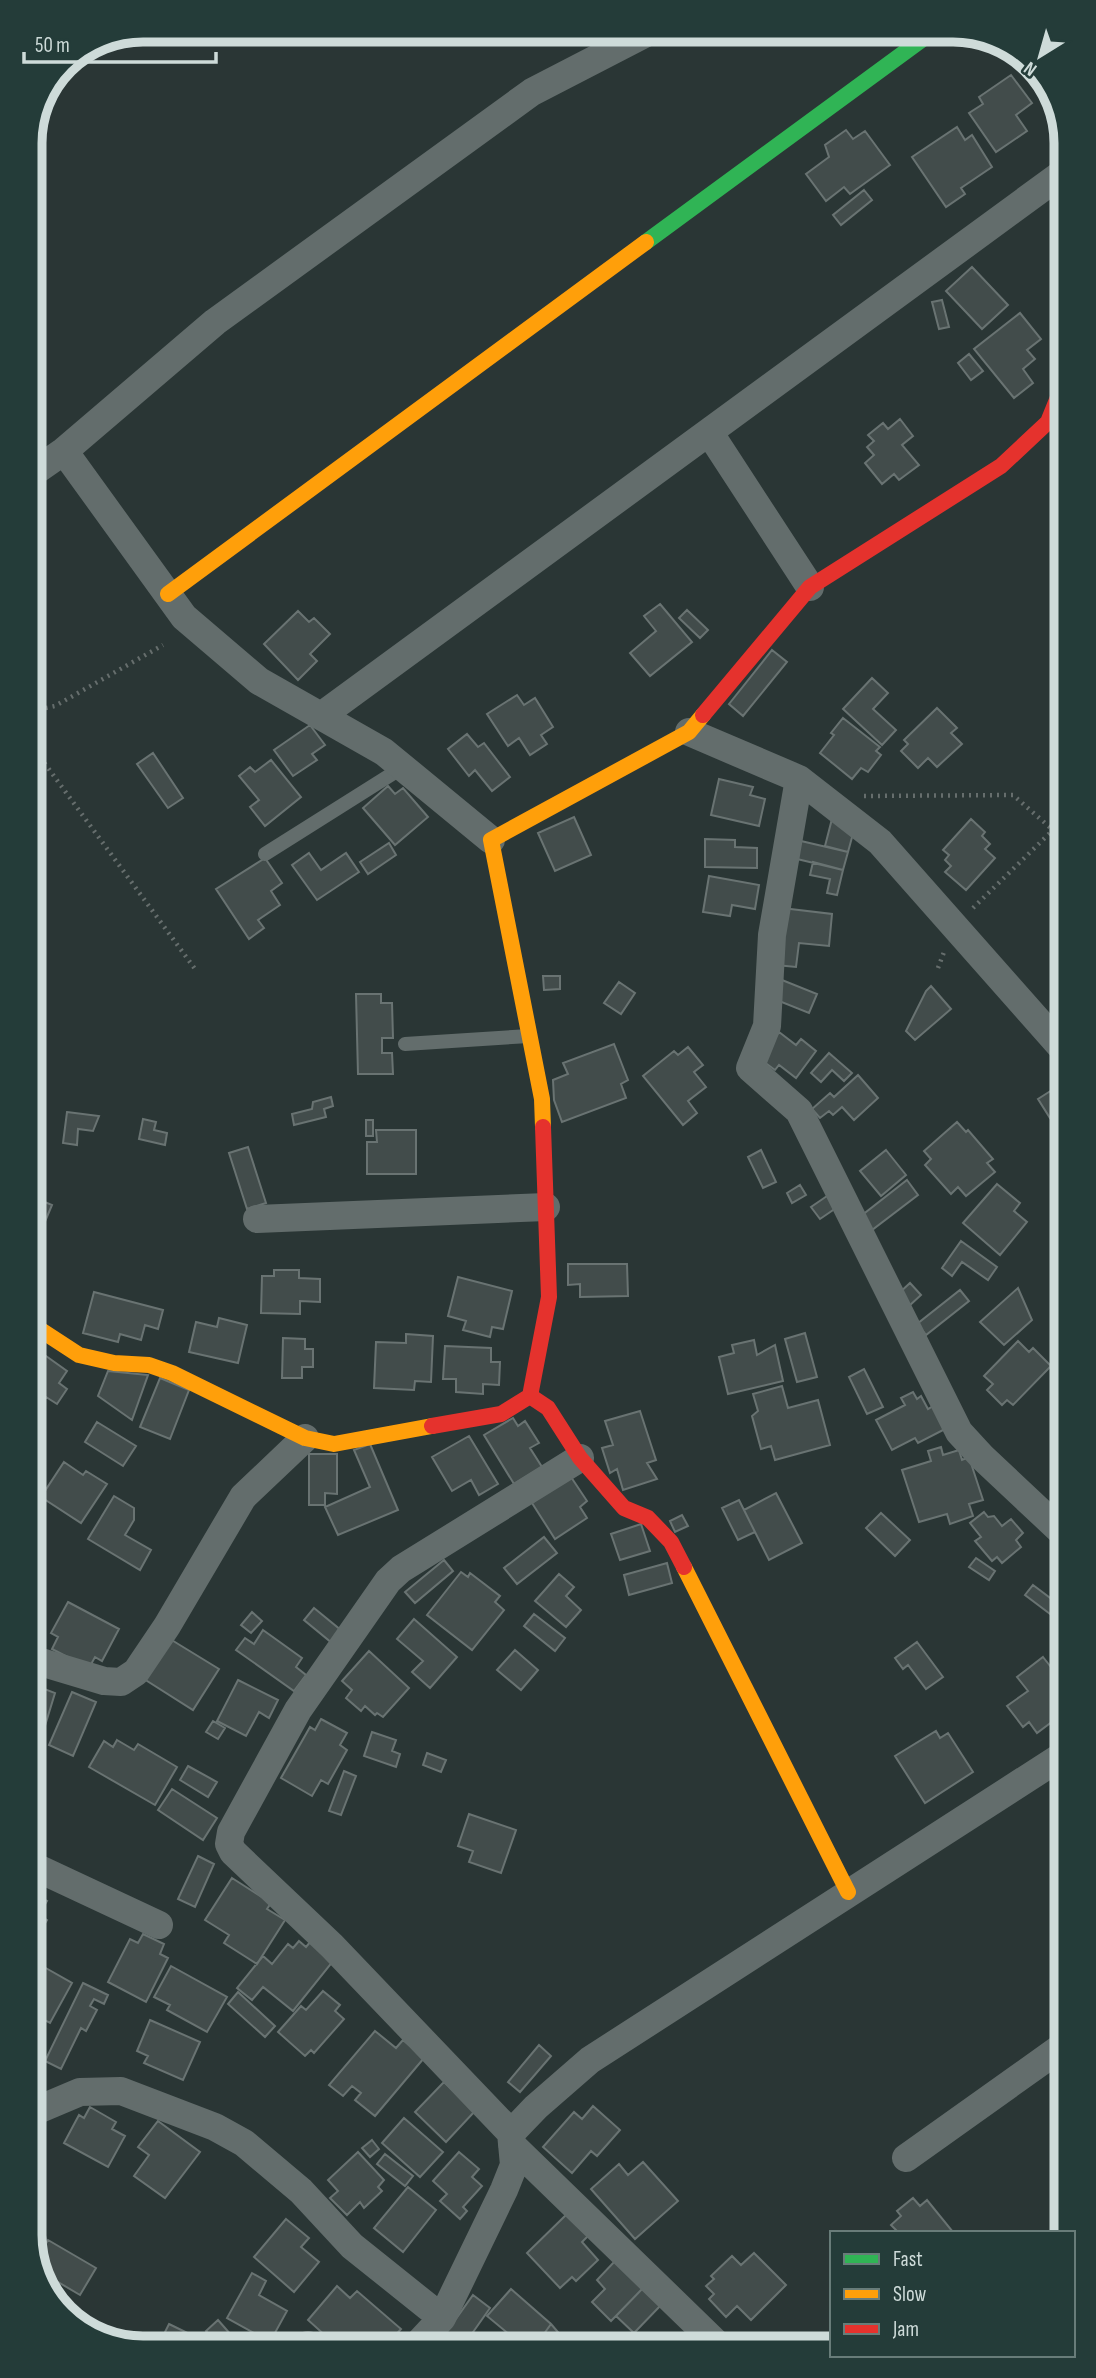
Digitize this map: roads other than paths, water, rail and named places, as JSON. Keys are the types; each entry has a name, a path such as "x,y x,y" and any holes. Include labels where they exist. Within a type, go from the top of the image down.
{"street":[{"path":"42,466 64,451 215,322 532,92 629,42"},
{"path":"168,594 919,42"},
{"path":"321,716 1054,179"},
{"path":"491,840 689,732 810,587 1001,466 1048,422 1054,407"},
{"path":"709,432 810,587"},
{"path":"42,1331 79,1355 114,1363 149,1365 172,1373 305,1438 334,1444 501,1414 530,1396 549,1297 542,1099 491,840 384,752 259,681 184,617 64,451"},
{"path":"689,732 799,779 880,842 1054,1039"},
{"path":"799,779 772,934 767,1026 750,1068 799,1111 959,1432 1054,1525"},
{"path":"257,1219 546,1207"},
{"path":"530,1396 548,1408 580,1458 624,1508 648,1518 671,1542 848,1892"},
{"path":"42,1662 104,1681 121,1682 135,1672 167,1626 243,1497 305,1438"},
{"path":"580,1458 401,1569 388,1581 298,1710 231,1832 229,1843 233,1852 332,1946 512,2139 709,2336"},
{"path":"426,2336 442,2319 504,2190 514,2165 512,2139 537,2107 590,2060 1054,1761"},
{"path":"42,1870 159,1925"},
{"path":"906,2158 1054,2053"},
{"path":"42,2108 80,2092 121,2091 215,2127 244,2143 301,2191 352,2246 442,2319"}],"lane":[{"path":"265,854 403,767"},
{"path":"405,1044 530,1036"}]}
